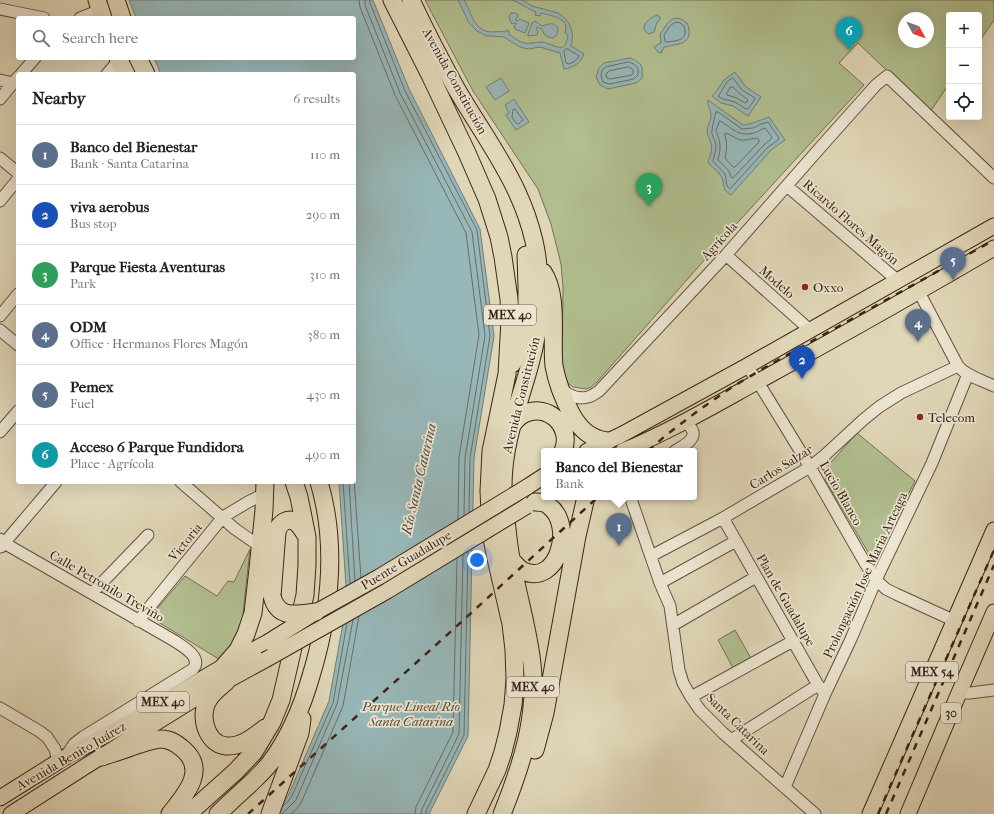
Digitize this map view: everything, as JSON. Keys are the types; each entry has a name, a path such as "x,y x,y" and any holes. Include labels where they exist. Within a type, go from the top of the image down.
{"highway":[{"path":"116,0 121,16"},
{"name":"Avenida Constitución","path":"392,0 431,77 485,193 494,218 503,258 509,299 510,320 507,374 491,451 489,491 491,533 511,624 515,679 513,705 503,752 497,770 476,814"},
{"name":"Avenida Constitución","path":"411,0 429,38 456,88 503,164 518,193 534,244 538,264 540,294 538,329 530,364 510,428 505,458 503,486 510,558 526,629 532,664 533,700 524,753 502,814"},
{"path":"139,60 145,72"},
{"path":"123,63 130,72"},
{"path":"503,164 521,224 527,266 527,308 520,348 507,374"},
{"path":"538,264 545,275 552,294 554,365 560,388 568,408 580,427 585,432 596,438 607,441"},
{"path":"510,428 519,418 529,412 540,411 551,415 560,422 564,432 564,448"},
{"path":"188,814 226,781 254,752 272,722 281,700 304,595 307,565 307,537 299,496 295,484"},
{"path":"218,814 256,778 269,764 281,747 303,701 315,662 327,606 330,555 324,502 320,484"},
{"path":"264,488 261,547 253,613 246,634 238,650 216,690 208,699 203,713 205,727 213,738 221,745 228,746 240,744 258,734 272,722"},
{"path":"508,814 517,799 529,772 545,713 577,536 585,500"},
{"path":"510,558 523,571 537,573 542,572 553,563 560,550 562,529 558,516 549,505 535,501"},
{"path":"307,537 299,525 293,521 282,522 280,525 277,532 272,596 276,606 283,612 294,614 316,612"},
{"path":"270,814 300,733 303,718 303,701"},
{"path":"102,757 147,741 167,739 176,743 191,758 194,766 194,774 192,782 170,814"}],"main road":[{"path":"593,448 628,431 747,366 994,226"},
{"path":"630,448 758,382 919,292 994,248"},
{"name":"Puente Guadalupe","path":"268,642 316,612 386,573 541,478"},
{"name":"Puente Guadalupe","path":"265,660 387,591 535,501"},
{"name":"MEX 54","path":"870,814 994,530"},
{"name":"30","path":"908,814 994,612"},
{"name":"Avenida Benito Juárez","path":"11,814 199,696 225,674 268,642"},
{"name":"Avenida Benito Juárez","path":"0,798 63,758 130,722 225,674 265,660"},
{"path":"55,785 59,766 63,758"}],"street":[{"path":"0,9 34,16"},
{"path":"84,16 100,9"},
{"path":"23,72 33,60"},
{"path":"110,72 123,63"},
{"name":"Agrícola","path":"560,388 577,398 589,397 599,391 726,255 871,91 887,76 994,178"},
{"path":"0,80 16,80"},
{"path":"0,99 16,80"},
{"path":"0,158 16,171"},
{"path":"0,201 16,181"},
{"name":"Ricardo Flores Magón","path":"787,186 897,280"},
{"name":"Modelo","path":"726,255 810,330"},
{"path":"919,292 961,370 994,386"},
{"path":"0,316 16,296"},
{"path":"0,330 16,343"},
{"name":"Lucio Blanco","path":"747,366 810,467 876,580 886,589 955,621"},
{"name":"Carlos Salzar","path":"651,556 723,518 810,467 879,407 902,392 958,366"},
{"name":"Prolongación Jose Maria Arteaga","path":"785,787 876,580 932,463 968,374"},
{"path":"0,432 16,413"},
{"path":"680,448 689,442 693,435 693,431 685,421"},
{"path":"1,543 54,484"},
{"path":"183,484 235,528 261,547"},
{"name":"Victoria","path":"138,621 223,518 248,502 264,488"},
{"name":"Santa Catarina","path":"632,500 660,583 670,606 679,670 683,683 691,697 700,710 731,740 815,814"},
{"name":"Plan de Guadalupe","path":"723,518 818,685 825,694"},
{"path":"92,593 148,535"},
{"path":"660,583 736,541"},
{"name":"Calle Petronilo Treviño","path":"1,543 173,640 189,650 196,661 196,666 193,669 83,737 74,744 63,758"},
{"path":"672,625 756,576"},
{"path":"691,697 794,641"},
{"path":"731,740 818,685"},
{"path":"959,694 994,690"},
{"path":"0,708 48,737 55,749 63,758"}],"green space":[{"path":"425,0 994,0 994,20 982,38 982,12 946,12 946,88 930,112 858,43 839,63 864,85 729,232 597,382 586,389 573,387 568,383 562,370 563,288 561,264 551,224 538,189 473,91"},
{"path":"857,433 915,481 876,558 871,557 825,480 826,468"},
{"path":"250,549 242,623 237,641 222,661 150,617 185,576 217,596 228,581 234,582"},
{"path":"735,630 752,660 734,670 718,640"}],"water":[{"name":"Río Santa Catarina","path":"129,0 373,0 409,89 480,229 494,336 474,458 468,736 429,814 268,814 288,796 329,701 347,601 339,484 356,484 356,72 160,72 155,60 356,60 356,16 135,16"},
{"path":"458,0 464,0 476,24 484,31 506,32 506,30 509,31 509,34 517,40 522,42 541,42 561,47 564,46 568,35 565,33 566,27 563,21 556,17 541,13 540,16 535,15 536,12 511,0 522,0 532,6 558,13 566,19 572,32 571,46 584,54 583,57 570,68 564,69 560,53 540,47 529,49 523,48 504,37 486,36 477,31 469,23"},
{"path":"511,13 516,13 518,15 515,20 517,21 520,19 529,23 525,33 515,29 514,27 516,23 511,23 509,17"},
{"path":"657,15 660,17 660,20 657,22 654,32 649,34 644,29 644,26 651,18"},
{"path":"676,18 687,23 689,36 683,43 664,47 661,53 658,52 654,47 661,43 660,34 668,22"},
{"path":"535,21 542,26 553,24 557,26 557,35 553,38 548,37 544,34 542,29 537,27 537,35 528,36 532,23"},
{"path":"630,58 637,61 641,65 642,78 636,83 608,89 600,85 596,77 599,68 604,63"},
{"path":"735,72 745,86 761,97 748,116 733,106 721,103 712,96 724,80"},
{"path":"501,78 509,91 495,100 486,87"},
{"path":"514,99 529,122 516,130 506,115 509,113 505,105"},
{"path":"708,100 743,125 769,117 785,140 771,150 731,195 724,188 720,174 708,162 712,148 711,141 707,133 711,116"}],"railway":[{"path":"651,448 699,410 732,387 994,240"},
{"path":"248,814 595,500"},
{"path":"878,814 994,550"},
{"path":"886,814 994,565"}],"place":[{"name":"Acceso 6 Parque Fundidora","path":"849,50"},
{"name":"Parque Fiesta Aventuras","path":"649,206"},
{"name":"Pemex","path":"953,280"},
{"name":"Oxxo","path":"805,287"},
{"name":"ODM","path":"918,342"},
{"name":"viva aerobus","path":"802,379"},
{"name":"Telecom","path":"920,417"},
{"name":"Banco del Bienestar","path":"619,546"}],"park label":[{"name":"Parque Lineal Río Santa Catarina","path":"411,714"}]}
